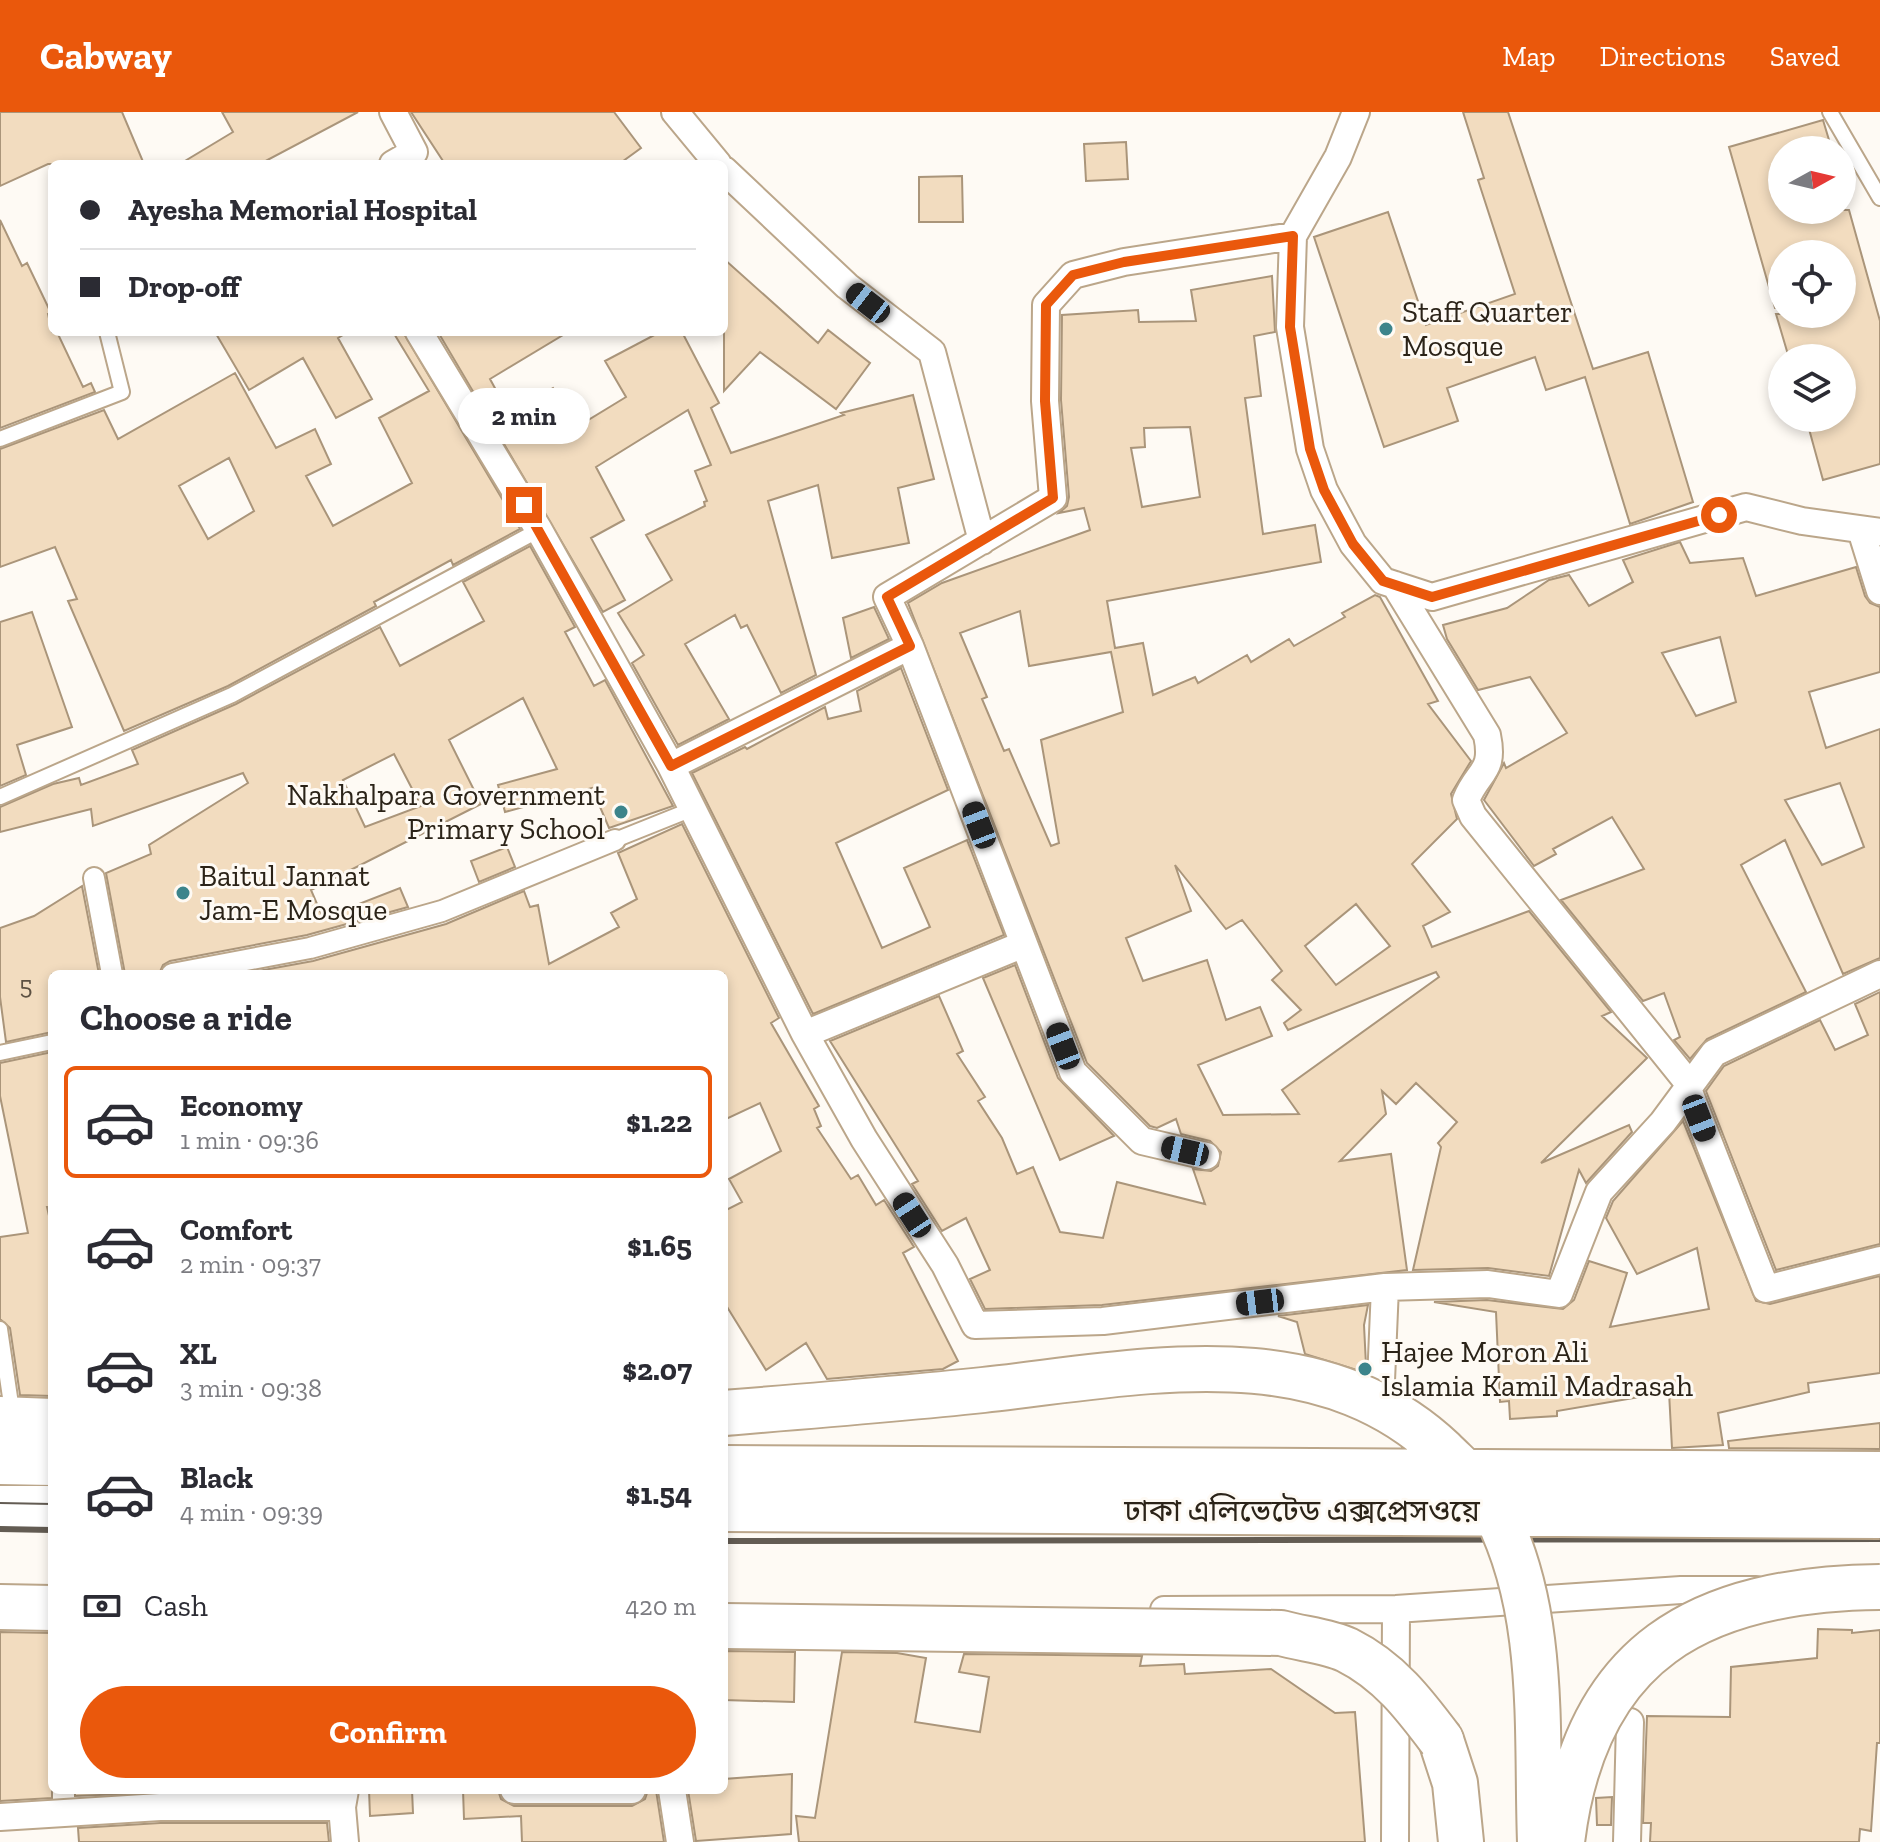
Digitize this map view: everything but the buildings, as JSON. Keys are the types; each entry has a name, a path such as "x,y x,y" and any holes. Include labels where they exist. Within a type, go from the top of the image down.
{"highway":[{"path":"728,1413 919,1397 1192,1367 1293,1374 1367,1398 1433,1442 1468,1476 1494,1508 1509,1546 1532,1638 1540,1842"},
{"path":"0,1464 48,1465"},
{"name":"ঢাকা এলিভেটেড এক্সপ্রেসওয়ে","path":"728,1468 1880,1474"},
{"path":"0,1508 48,1508"},
{"name":"ঢাকা এলিভেটেড এক্সপ্রেসওয়ে","path":"728,1509 1880,1516"},
{"path":"1562,1842 1566,1808 1589,1734 1621,1679 1650,1652 1675,1634 1735,1605 1824,1588 1880,1588"},
{"path":"0,1607 48,1608"},
{"path":"728,1626 1281,1633 1345,1649 1406,1693 1441,1740 1455,1783 1461,1840"}],"street":[{"path":"393,112 414,152 400,160"},
{"path":"675,112 715,160"},
{"path":"1356,112 1338,157 1293,236 1290,327 1310,449 1324,490 1353,544 1383,581 1432,597 1746,507 1870,531 1880,591"},
{"path":"728,174 847,286 932,352 982,541"},
{"path":"1206,1156 1142,1141 1073,1072 910,646 887,597 1053,498 1045,401 1046,305 1073,275 1124,262 1293,236"},
{"path":"421,336 539,530 671,766 690,810 805,1034 864,1139 945,1265 975,1325 1103,1321 1385,1287 1488,1284 1559,1294 1599,1192 1663,1122 1714,1053 1880,974"},
{"path":"1395,585 1487,735 1491,753 1485,774 1473,783 1466,800 1473,816 1689,1087 1766,1289 1880,1260"},
{"path":"671,766 910,646"},
{"path":"193,970 310,948 442,911 615,840"},
{"path":"94,878 111,970"},
{"path":"805,1034 1024,944"},
{"path":"1380,1404 1385,1287"},
{"path":"728,1468 858,1461 1217,1457 1423,1465 1703,1486 1880,1493"},
{"path":"728,1614 1396,1609 1681,1590 1880,1588"},
{"path":"1395,1842 1396,1609"},
{"path":"1627,1842 1630,1722"},
{"path":"673,1794 680,1842"},
{"path":"0,1817 344,1798 345,1842"}],"lane":[{"path":"1830,112 1880,198"},
{"path":"0,439 122,392 108,336"},
{"path":"0,797 232,695 539,530"},
{"path":"615,840 690,810"},
{"path":"0,1053 48,1047"},
{"path":"0,1329 21,1417"}],"tram line":[{"path":"0,1503 48,1504"},
{"path":"728,1510 1880,1511"}],"railway":[{"path":"0,1529 48,1530"},
{"path":"728,1541 1880,1539"}],"place":[{"name":"Staff Quarter Mosque","path":"1386,329"},
{"name":"Nakhalpara Government Primary School","path":"621,812"},
{"name":"Baitul Jannat Jam-E Mosque","path":"183,893"},
{"name":"Hajee Moron Ali Islamia Kamil Madrasah","path":"1365,1369"}],"route":[{"path":"524,505 671,766 910,646 887,597 1053,498 1045,401 1046,305 1073,275 1124,262 1293,236 1290,327 1310,449 1324,490 1353,544 1383,581 1432,597 1719,515"}]}
